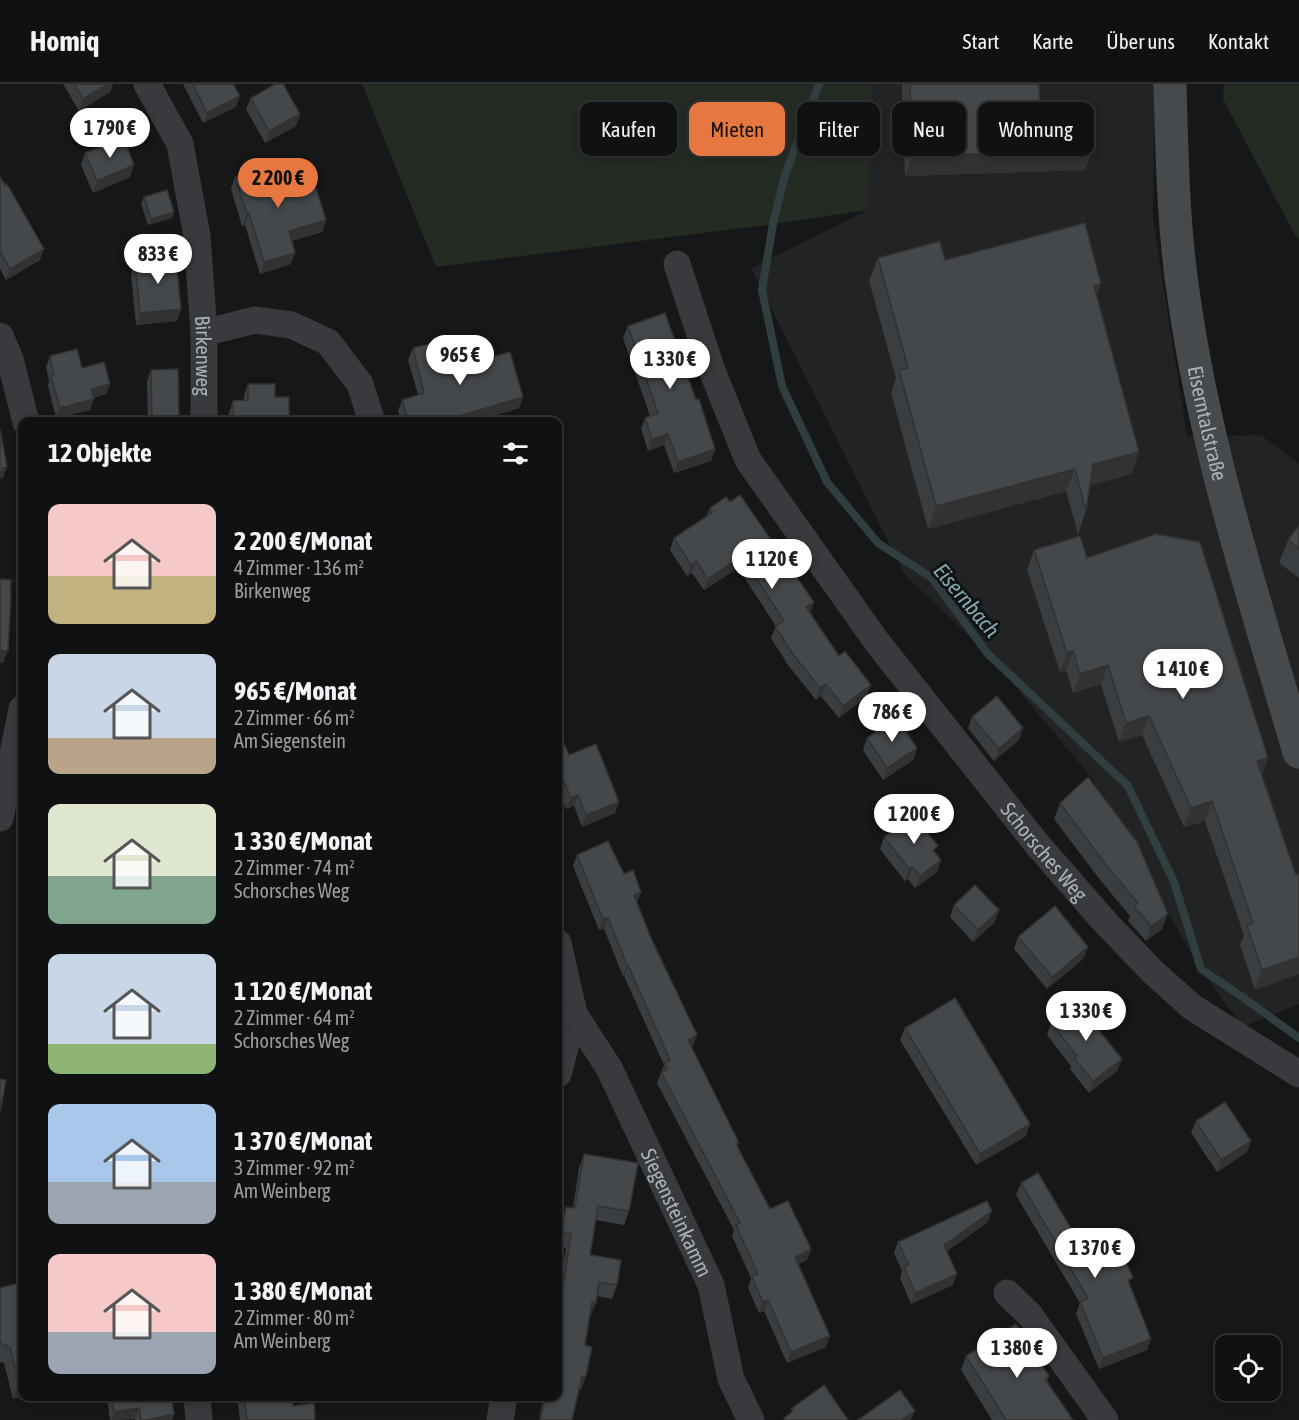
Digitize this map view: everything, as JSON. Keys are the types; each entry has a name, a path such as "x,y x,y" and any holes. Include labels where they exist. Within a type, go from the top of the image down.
{"main road":[{"name":"Eiserntalstraße","path":"1170,84 1173,193 1184,297 1201,395 1228,509 1299,752"}],"street":[{"name":"Birkenweg","path":"147,84 180,144 197,236 204,333 204,417"},
{"name":"Schorsches Weg","path":"677,264 711,368 748,460 877,642 1036,843 1105,922 1153,972 1192,1007 1299,1074"},
{"path":"204,333 254,320 291,325 328,342 360,384 370,417"},
{"path":"0,336 10,359 25,417"},
{"path":"0,818 18,729"},
{"path":"562,961 574,1014 562,1059"},
{"name":"Siegensteinkamm","path":"574,1014 609,1068 711,1285 731,1379 751,1420"},
{"path":"1007,1293 1029,1314 1105,1420"},
{"path":"197,1401 199,1420"},
{"path":"500,1420 503,1401"}],"shaded area":[{"path":"362,84 873,84 872,102 797,102 797,156 870,156 868,210 436,267"},
{"path":"873,84 1155,84 1153,219 1187,437 1261,435 1299,464 1299,1004 1243,1027 1200,969 1091,777 987,653 905,575 751,268 868,210 870,156 880,156 880,102 872,102"},
{"path":"1224,84 1299,84 1299,239 1223,99"}],"building":[{"path":"74,84 108,84 83,99"},
{"path":"193,84 233,84 240,96 207,113"},
{"path":"275,84 283,84 300,114 269,131 251,98"},
{"path":"910,84 1039,84 1040,102 978,102 978,154 966,154 966,102 910,102"},
{"path":"123,137 134,165 97,181 85,153"},
{"path":"281,163 288,186 313,179 326,220 289,231 295,253 264,262 235,177"},
{"path":"0,177 5,185 7,184 44,249 10,269 0,251"},
{"path":"167,190 174,212 151,219 144,197"},
{"path":"1085,223 1101,284 1094,286 1139,452 1093,464 1086,511 1075,469 936,506 899,370 908,368 878,258 940,241 945,260"},
{"path":"176,258 181,309 140,313 135,262"},
{"path":"665,313 696,400 699,399 715,449 678,462 668,434 652,439 645,418 658,413 628,326"},
{"path":"438,342 445,371 510,352 523,397 456,417 407,417 402,400 424,393 413,348"},
{"path":"77,349 82,368 104,362 110,384 91,389 94,399 60,408 51,376 54,375 50,356"},
{"path":"178,369 179,417 152,417 151,370"},
{"path":"248,384 275,384 275,397 289,397 289,417 234,417 233,401 248,400"},
{"path":"0,429 7,467 2,468 3,472 0,472"},
{"path":"740,495 814,602 806,607 839,656 845,651 871,685 843,706 826,684 820,688 792,653 775,626 784,621 742,556 708,579 696,561 691,565 674,538 712,513 710,508 726,497 730,502"},
{"path":"1299,525 1299,549 1288,540"},
{"path":"1156,534 1200,542 1268,758 1257,761 1296,875 1299,874 1299,957 1262,970 1247,926 1253,923 1212,801 1191,808 1149,716 1126,723 1108,665 1080,674 1073,651 1067,653 1034,550 1080,536 1087,558"},
{"path":"0,579 11,580 8,651 0,651"},
{"path":"997,696 1023,728 999,749 972,717"},
{"path":"897,718 917,748 887,768 867,738"},
{"path":"562,738 569,755 596,744 619,802 586,815 578,795 571,798 562,777"},
{"path":"1088,777 1137,842 1168,914 1151,926 1134,906 1138,903 1060,803"},
{"path":"913,814 938,846 933,850 941,860 920,876 912,867 909,869 884,837"},
{"path":"608,841 624,874 633,870 641,892 634,895 651,938 697,1035 688,1040 739,1143 736,1144 770,1209 788,1201 811,1249 795,1257 830,1336 791,1352 768,1300 763,1302 752,1277 758,1274 736,1225 740,1223 661,1072 667,1069 665,1063 670,1060 608,918 603,919 577,855"},
{"path":"975,885 999,910 978,930 954,905"},
{"path":"1055,906 1088,947 1052,977 1018,937"},
{"path":"955,998 1030,1124 980,1154 905,1028"},
{"path":"1077,1003 1122,1059 1093,1081 1074,1058 1077,1056 1051,1023"},
{"path":"0,1079 6,1080 0,1112"},
{"path":"1225,1102 1251,1141 1221,1160 1196,1121"},
{"path":"584,1154 638,1163 629,1211 598,1206 590,1255 621,1260 617,1285 599,1282 596,1303 592,1302 585,1345 592,1347 586,1376 582,1376 572,1420 540,1420 545,1401 562,1401 562,1295 571,1234 562,1232 566,1207 575,1208"},
{"path":"1038,1173 1088,1257 1119,1245 1133,1278 1128,1280 1151,1339 1103,1358 1080,1302 1088,1298 1021,1183"},
{"path":"987,1201 992,1211 944,1245 957,1274 915,1293 904,1267 909,1265 898,1242"},
{"path":"18,1284 18,1379 10,1347 0,1343 0,1288"},
{"path":"1016,1324 1049,1376 1045,1379 1073,1420 1006,1420 966,1356"},
{"path":"824,1385 848,1420 785,1420 784,1418 793,1411 791,1409"},
{"path":"900,1390 915,1411 903,1420 858,1420"},
{"path":"113,1401 172,1401 174,1414 141,1420 139,1408 114,1412"},
{"path":"245,1401 292,1401 293,1406 314,1403 315,1420 247,1420"}],"waterway":[{"name":"Eisernbach","path":"819,84 784,178 773,224 762,290 782,386 827,482 878,543 932,578 987,653 1128,786 1174,882 1201,969 1299,1038"}]}
